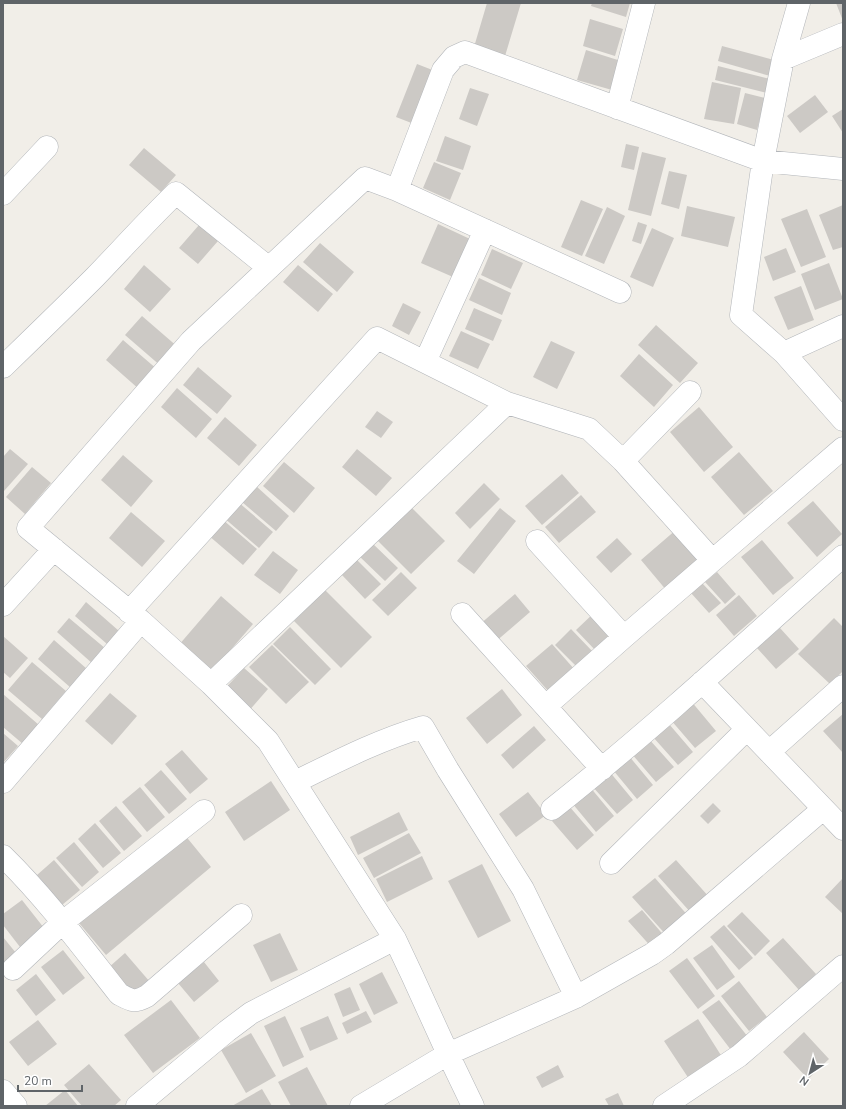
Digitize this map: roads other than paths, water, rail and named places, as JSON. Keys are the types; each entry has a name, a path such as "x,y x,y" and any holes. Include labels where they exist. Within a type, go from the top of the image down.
{"street":[{"path":"617,108 644,3"},
{"path":"799,3 783,59 762,161 741,315 784,353 843,420"},
{"path":"783,59 843,34"},
{"path":"397,190 443,70 454,57 466,52 762,161 843,169"},
{"path":"3,194 47,147"},
{"path":"473,1106 395,939 268,741 211,684 135,616 28,528 190,341 365,178 397,190 620,292"},
{"path":"3,367 94,278 150,218 176,193 269,268"},
{"path":"425,362 485,230"},
{"path":"784,353 843,326"},
{"path":"3,782 135,616 377,338 507,403 589,429 623,461 712,560"},
{"path":"623,461 690,392"},
{"path":"211,684 507,403"},
{"path":"546,706 712,560 843,448"},
{"path":"537,541 624,637"},
{"path":"3,605 54,549"},
{"path":"552,809 602,769 843,556"},
{"path":"462,614 602,769"},
{"path":"702,682 843,829"},
{"path":"769,752 843,686"},
{"path":"295,782 403,732 423,727 523,889 576,997"},
{"path":"611,863 747,729"},
{"path":"361,1106 448,1054 576,997 652,954 666,944 823,809"},
{"path":"13,969 63,922 204,811"},
{"path":"3,856 63,922 119,994 131,1000 139,1000 147,996 241,915"},
{"path":"137,1106 227,1031 251,1013 395,939"},
{"path":"668,1105 739,1056 843,966"},
{"path":"3,1091 16,1106"}]}
